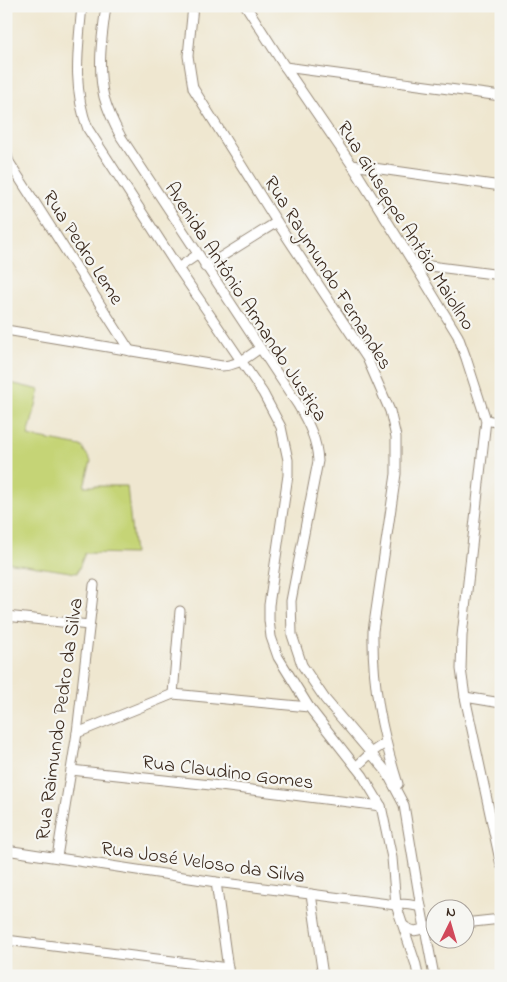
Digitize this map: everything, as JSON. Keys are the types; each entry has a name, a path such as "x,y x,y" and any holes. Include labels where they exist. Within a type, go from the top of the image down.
{"street":[{"name":"Avenida Antônio Armando Justiça","path":"82,6 77,82 81,112 88,129 178,268 263,393 281,427 288,460 287,490 271,584 269,620 271,637 278,657 310,707 364,776 381,806 392,858 396,905"},
{"name":"Avenida Antônio Armando Justiça","path":"106,6 100,68 104,97 110,115 121,137 197,255 306,419 317,445 318,461 316,476 291,601 292,635 302,665 325,699 372,752 386,771 404,805 421,907 424,913"},
{"name":"Rua Raymundo Fernandes","path":"193,6 188,56 193,88 277,222 367,358 390,411 396,437 396,474 373,631 374,683 385,743 404,805"},
{"name":"Rua Giuseppe Antôio Maiollno","path":"246,6 352,165 458,336 486,420 462,636 461,669 465,697 501,865"},
{"path":"285,67 501,96"},
{"name":"Rua Pedro Leme","path":"6,152 8,161 130,351"},
{"path":"352,165 501,186"},
{"path":"206,267 277,222"},
{"path":"178,268 197,255"},
{"path":"414,264 501,275"},
{"path":"6,330 222,366 230,366 242,361 260,348"},
{"path":"486,420 501,423"},
{"name":"Rua Raimundo Pedro da Silva","path":"57,857 77,733 94,585"},
{"path":"173,694 180,611"},
{"path":"6,616 89,625"},
{"path":"77,733 173,694 310,707"},
{"path":"465,697 501,703"},
{"path":"356,767 385,743"},
{"name":"Rua Claudino Gomes","path":"71,770 381,806"},
{"name":"Rua José Veloso da Silva","path":"6,850 216,882 396,905 403,903 421,907"},
{"path":"6,940 229,972 216,882"},
{"path":"311,894 323,976"},
{"path":"396,905 418,976"},
{"path":"474,922 501,919"},
{"path":"404,926 412,932 424,929"},
{"name":"Avenida Antônio Armando Justiça","path":"432,950 434,976"}],"green space":[{"path":"6,382 40,390 28,436 81,446 91,461 84,486 127,486 134,554 85,553 77,573 6,562"}]}
